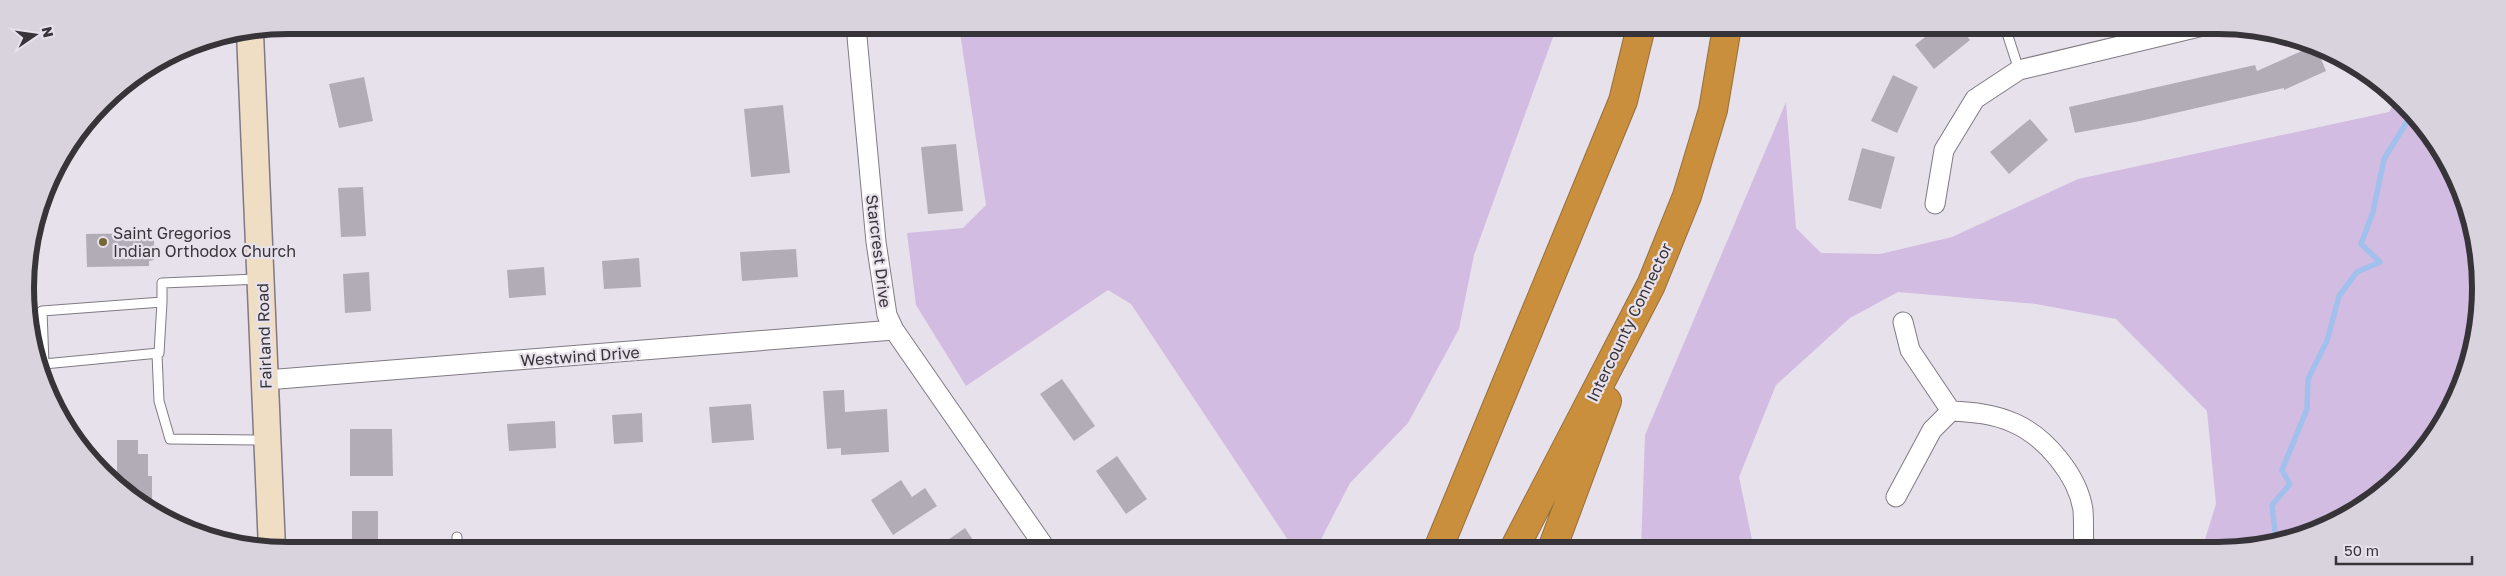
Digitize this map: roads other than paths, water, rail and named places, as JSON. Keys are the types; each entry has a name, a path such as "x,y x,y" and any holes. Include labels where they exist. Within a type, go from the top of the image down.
{"highway":[{"path":"1441,542 1623,101 1639,34"},
{"name":"Intercounty Connector","path":"1518,542 1651,285 1690,186 1713,110 1726,34"},
{"path":"1555,542 1651,285"}],"main road":[{"name":"Fairland Road","path":"250,37 272,542"}],"street":[{"name":"Starcrest Drive","path":"857,34 876,242 887,315 894,330 1041,542"},
{"path":"1935,204 1944,150 1975,99 2019,70 2170,34"},
{"path":"1903,322 1910,350 1951,411"},
{"name":"Westwind Drive","path":"266,380 894,330"},
{"path":"1896,498 1932,430 1951,411 1978,412 2016,424 2051,449 2072,479 2083,510 2084,542"}],"lane":[{"path":"2007,34 2019,70"},
{"path":"262,279 162,283 157,354 160,401 170,439 268,440"},
{"path":"44,360 42,312 162,302"},
{"path":"45,364 157,354"},
{"path":"457,536 457,542"}],"waterway":[{"path":"2275,536 2272,505 2290,484 2282,470 2307,409 2308,379 2327,341 2339,296 2357,272 2380,262 2361,244 2373,212 2384,159 2408,119"}],"place":[{"name":"Saint Gregorios Indian Orthodox Church","path":"103,242"}]}
